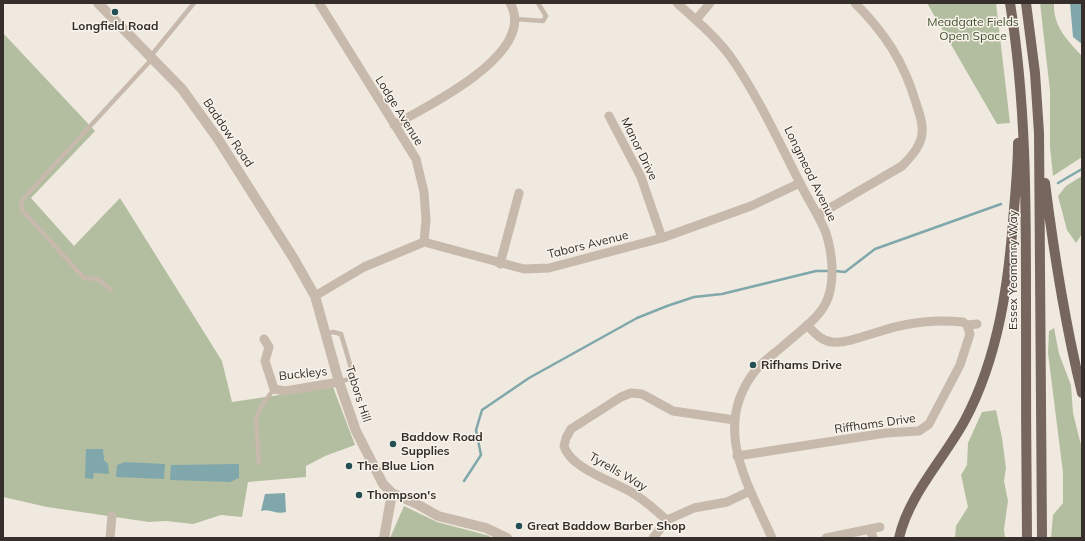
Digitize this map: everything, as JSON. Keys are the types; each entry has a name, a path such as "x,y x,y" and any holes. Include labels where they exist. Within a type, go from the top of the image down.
{"main road":[{"name":"Essex Yeomanry Way","path":"1010,3 1016,40 1023,110 1026,216 1027,538"},
{"path":"1026,3 1035,73 1039,133 1042,538"},
{"path":"899,538 912,505 965,420 980,386 996,337 1007,278 1017,176 1016,40"},
{"path":"1039,133 1053,243 1070,342 1082,393"}],"street":[{"name":"Baddow Road","path":"98,3 182,89 218,139 315,296"},
{"name":"Lodge Avenue","path":"318,3 416,159 424,192 426,220 424,242"},
{"path":"394,125 459,88 483,70 511,36 516,19 510,3"},
{"name":"Longmead Avenue","path":"676,3 696,20 729,56 773,126 800,183 818,215 826,234 832,266 831,284 824,306 807,325 756,370 744,389 735,420 734,433 738,456 750,491 772,538"},
{"path":"696,20 710,3"},
{"path":"818,215 902,166 912,156 920,143 922,132 922,127 909,80 891,45 855,3"},
{"name":"Manor Drive","path":"609,116 641,177 662,238"},
{"name":"Tabors Avenue","path":"424,242 500,264 524,269 550,268 662,238 751,206 800,183"},
{"path":"500,264 519,193"},
{"path":"315,296 364,267 424,242"},
{"name":"Tabors Hill","path":"315,296 339,382 356,430 383,484 392,493"},
{"path":"807,325 818,336 831,342 842,341 904,324 949,321 963,322 967,325 977,324"},
{"name":"Riffhams Drive","path":"738,456 786,447 886,433 919,431 925,428 929,424 960,364 970,334 967,325"},
{"name":"Buckleys","path":"264,339 269,346 265,361 274,389 285,391 339,382"},
{"name":"Tyrells Way","path":"667,520 632,492 583,468 571,458 566,452 564,446 571,429 631,393 642,394 673,411 735,420"},
{"path":"653,538 667,520 694,508 727,502 750,491"},
{"path":"384,538 392,493 417,504 438,516 486,528 507,538"},
{"path":"110,538 112,516"},
{"path":"826,538 871,534 880,526"}],"lane":[{"path":"111,290 98,279 84,278 22,210 21,204 23,199 151,58 194,3"},
{"path":"516,19 543,21 546,16 538,3"},
{"path":"326,334 333,332 341,334 352,371 349,379 339,382"},
{"path":"259,463 256,419 262,405 274,389"}],"green space":[{"name":"Meadgate Fields Open Space","path":"927,3 996,3 1010,123 997,124"},
{"path":"1040,3 1054,3 1054,11 1058,26 1066,38 1082,56 1082,157 1053,176 1050,147 1050,91"},
{"path":"3,33 95,131 31,198 74,246 120,198 222,361 232,402 333,387 355,445 325,456 306,466 306,477 248,482 242,517 221,515 193,524 166,521 149,522 47,507 3,497"},
{"path":"1082,176 1082,234 1076,243 1067,230 1058,196 1066,186"},
{"path":"1054,328 1059,354 1071,385 1073,413 1082,449 1082,538 1051,538 1053,515 1063,503 1063,473 1048,353 1049,331"},
{"path":"996,410 1006,468 1004,481 1008,501 1004,529 1005,538 955,538 956,526 968,507 961,475 967,465 968,443 982,412"},
{"path":"404,506 437,522 490,536 489,538 390,538"}],"water":[{"path":"1070,3 1082,3 1082,44 1073,37"},
{"path":"86,449 103,449 104,460 108,464 109,474 94,473 93,479 85,478"},
{"path":"125,462 165,464 164,479 116,477 117,465"},
{"path":"239,464 239,478 230,482 170,480 171,465"},
{"path":"285,493 286,512 279,513 267,510 261,511 265,494"}],"waterway":[{"path":"1058,183 1082,169"},
{"path":"835,271 845,272 875,249 1001,204"},
{"path":"464,481 481,455 476,430 482,410 529,378 637,318 667,306 694,297 722,294 816,271 830,271"}],"place":[{"name":"Longfield Road","path":"115,12"},
{"name":"Rifhams Drive","path":"753,365"},
{"name":"Baddow Road Supplies","path":"393,444"},
{"name":"The Blue Lion","path":"349,466"},
{"name":"Thompson's","path":"359,495"},
{"name":"Great Baddow Barber Shop","path":"519,526"}]}
